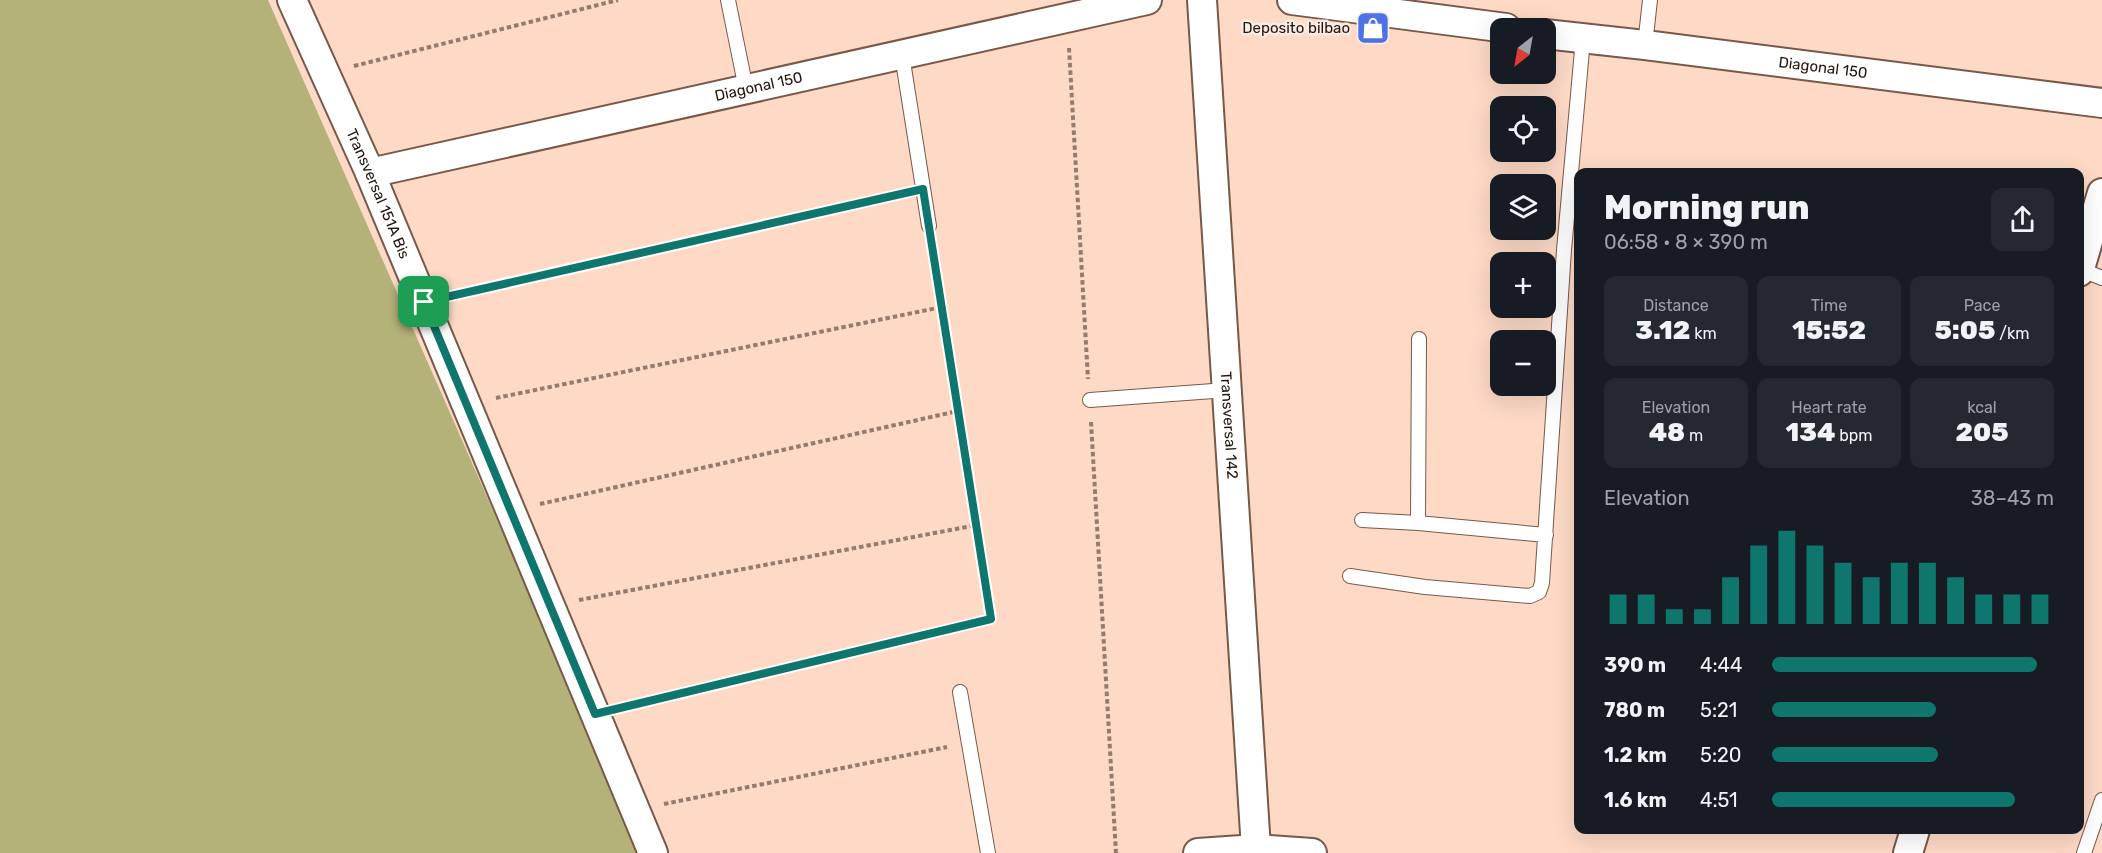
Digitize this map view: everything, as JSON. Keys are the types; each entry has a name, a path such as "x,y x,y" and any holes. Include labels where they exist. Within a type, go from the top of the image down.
{"street":[{"name":"Transversal 151A Bis","path":"292,0 370,173 653,853"},
{"name":"Diagonal 150","path":"370,173 1147,0"},
{"name":"Transversal 142","path":"1202,0 1256,849"},
{"path":"1292,0 1490,26"},
{"name":"Diagonal 150","path":"1556,35 2102,103"},
{"path":"2087,273 2102,193"},
{"path":"1908,853 1914,834"},
{"path":"1198,853 1256,849 1312,853"}],"lane":[{"path":"728,0 746,89"},
{"path":"1646,45 1650,0"},
{"path":"1350,576 1425,587 1530,597 1539,592 1542,583 1546,536 1563,250 1583,39"},
{"path":"902,55 929,226"},
{"path":"1418,523 1419,339"},
{"path":"1090,400 1227,390"},
{"path":"1362,520 1418,523 1546,536"},
{"path":"960,692 988,853"},
{"path":"2084,853 2099,817 2102,800"}],"path":[{"path":"325,73 618,0"},
{"path":"1067,17 1116,853"},
{"path":"424,302 923,189"},
{"path":"595,714 991,619 929,226"},
{"path":"466,404 942,307"},
{"path":"510,511 958,411"},
{"path":"550,605 977,525"},
{"path":"635,810 969,743"}],"shaded area":[{"path":"0,0 268,0 644,853 0,853"}],"place":[{"name":"Deposito bilbao","path":"1373,28"}],"route":[{"path":"923,189 991,619 595,714 424,302 923,189"}]}
